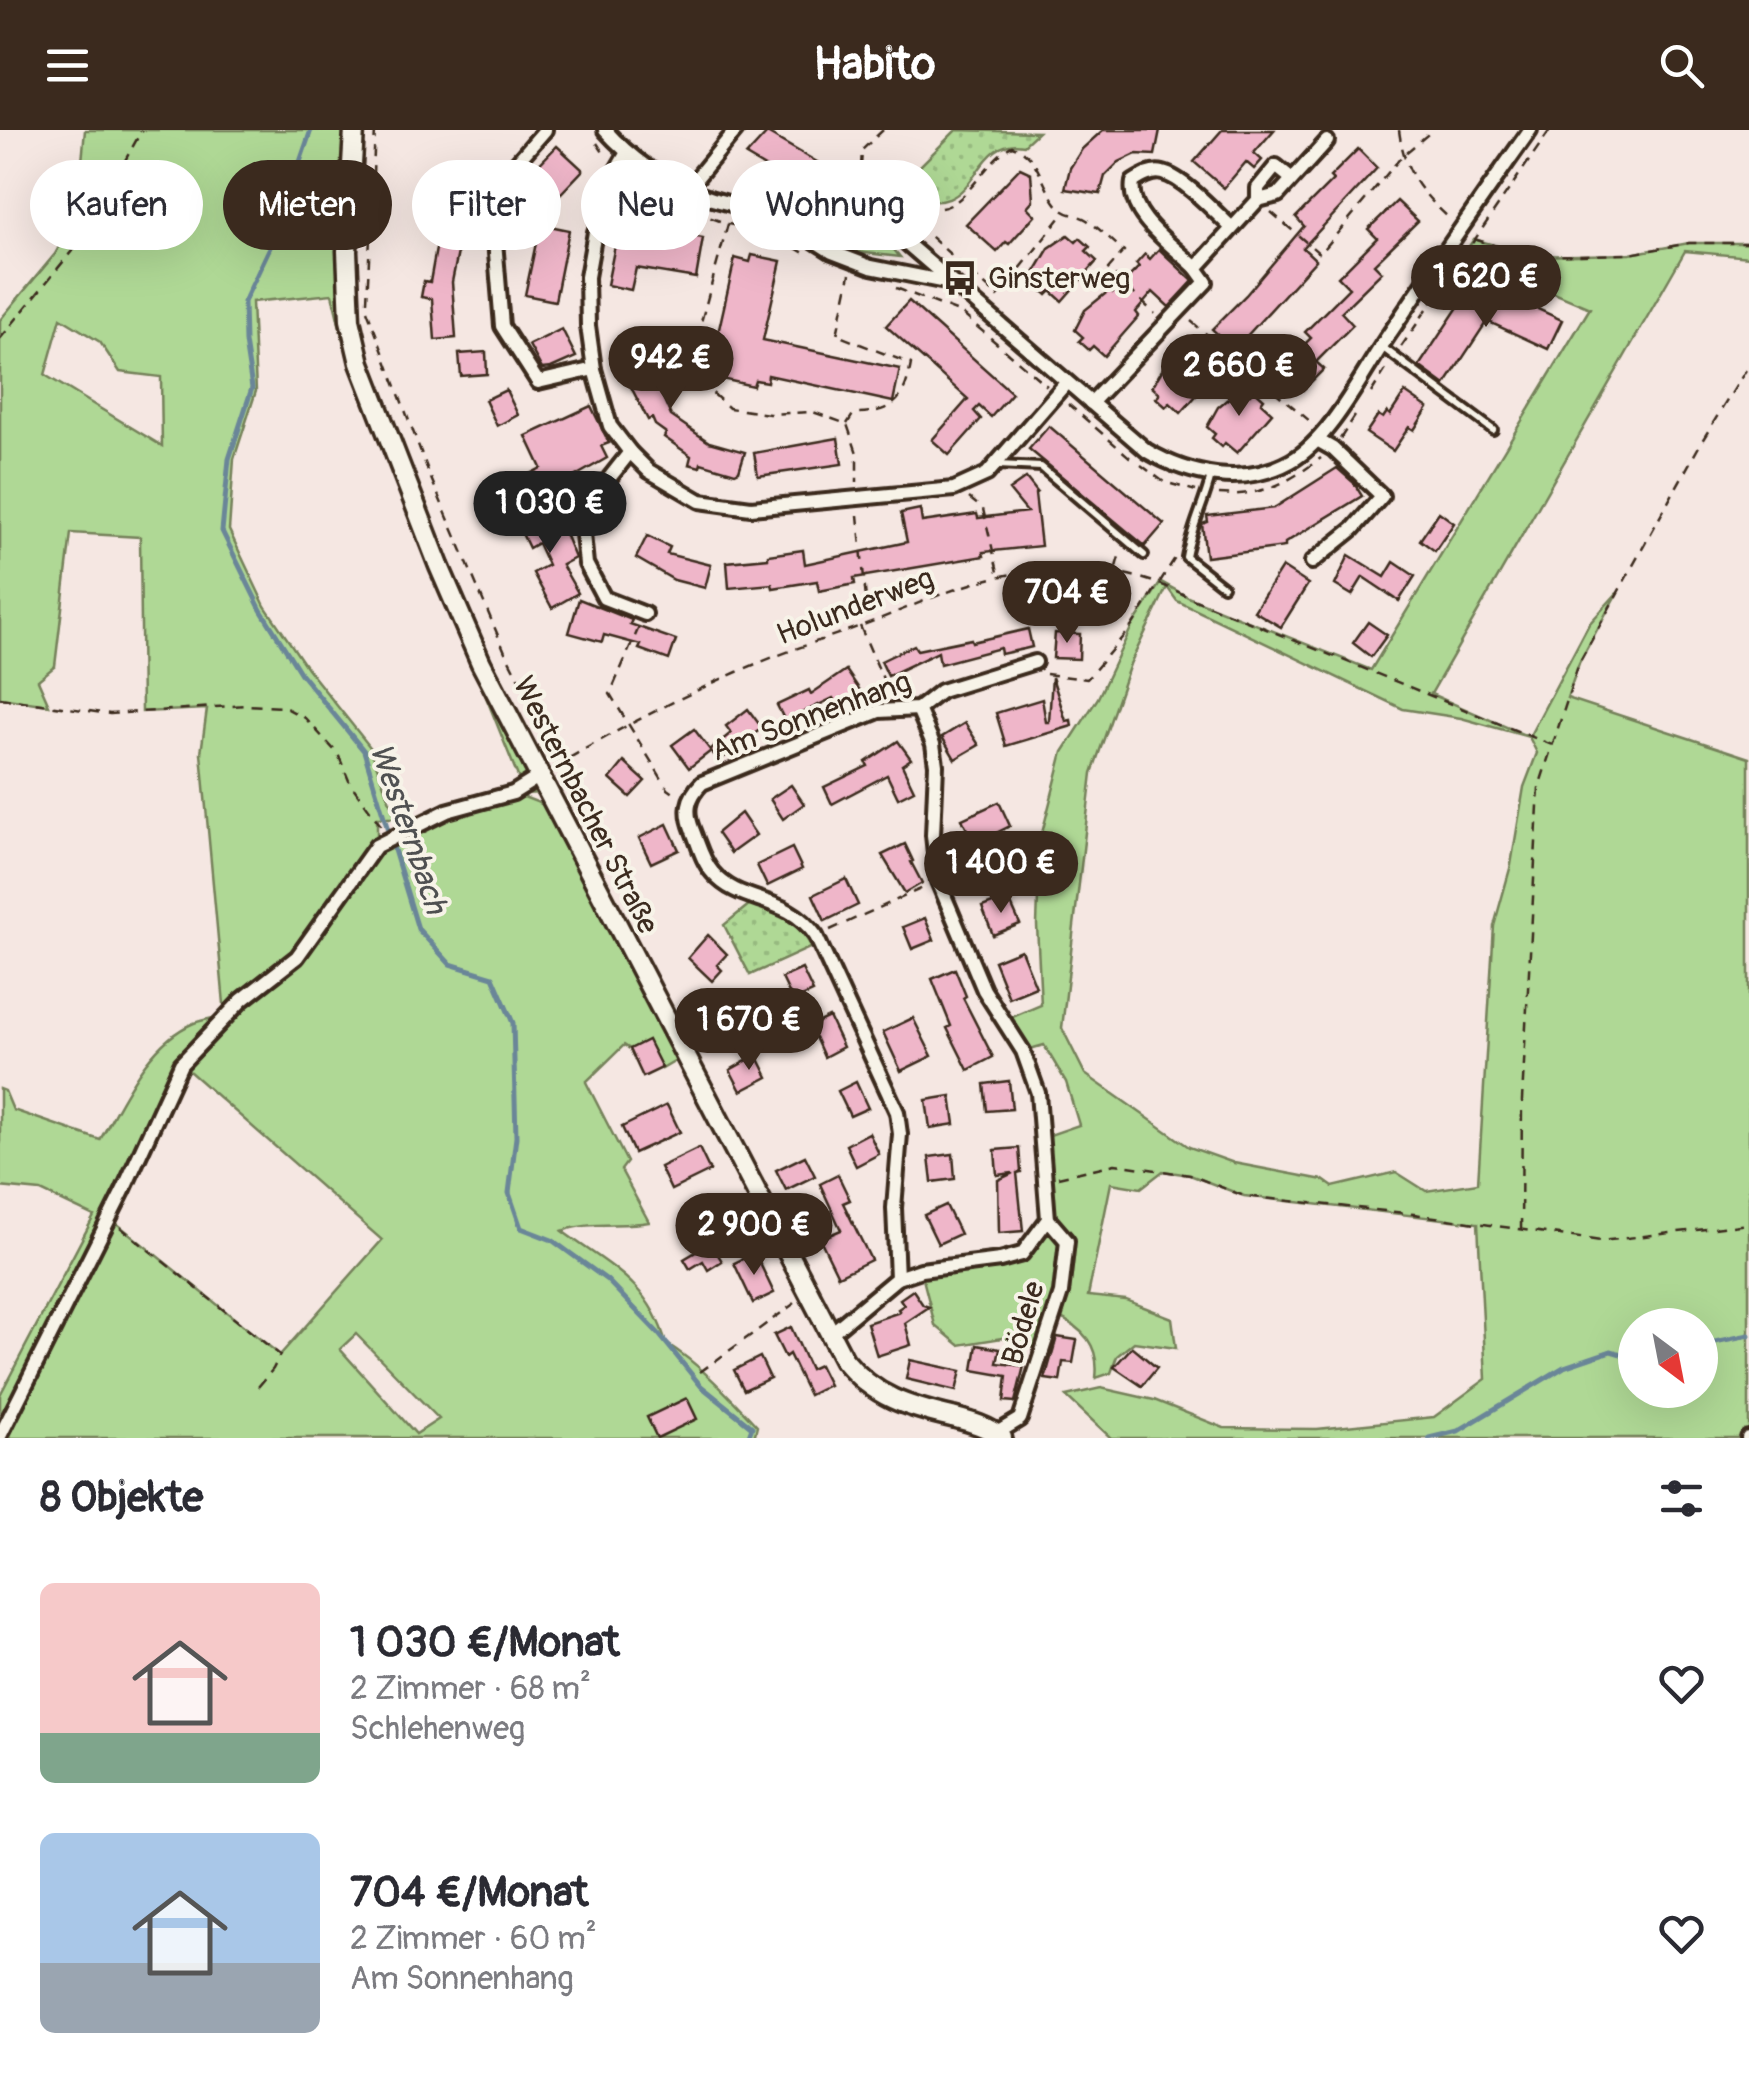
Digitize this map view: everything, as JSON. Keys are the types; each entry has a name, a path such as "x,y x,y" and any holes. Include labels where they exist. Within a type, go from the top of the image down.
{"street":[{"name":"Westernbacher Straße","path":"354,130 348,250 350,320 360,362 438,566 481,663 844,1360 874,1390 895,1402 978,1423 999,1436"},
{"path":"545,130 490,192 502,326 538,382 594,369"},
{"path":"606,130 634,160"},
{"path":"710,161 736,130"},
{"path":"915,250 1061,388 1091,403 1147,451 1175,467 1212,475 1252,475 1288,462 1319,442 1530,130"},
{"path":"1196,268 1258,200 1278,195 1327,141"},
{"path":"622,160 626,154"},
{"path":"1258,200 1258,188 1276,166 1292,180"},
{"path":"1091,403 1206,282 1136,209 1133,182 1145,174 1162,172 1186,187 1232,228"},
{"path":"592,250 587,277 588,326 594,369 610,426 650,471 700,501 751,508 963,486 988,474 1061,388"},
{"path":"829,250 853,260 953,283"},
{"path":"1312,562 1353,529 1382,496 1333,449 1319,442"},
{"path":"630,452 581,514 586,564 604,598 644,614"},
{"name":"Am Sonnenhang","path":"688,804 702,783 879,711 918,709 941,691 1035,662"},
{"name":"Bödele","path":"918,709 933,744 936,765 933,835 938,881 984,990 1022,1051 1038,1094 1048,1219 1067,1241 1061,1293 1020,1419 999,1436"},
{"path":"0,1436 181,1064 242,1000 297,957 376,846 447,811 513,793 540,776"},
{"path":"688,804 688,817 706,864 715,876 728,887 791,910 816,936 897,1112 897,1278"},
{"path":"830,1334 897,1278 920,1270 1022,1254 1048,1219"}],"lane":[{"path":"1381,346 1492,430"},
{"path":"997,465 1041,467 1144,555"},
{"path":"1212,475 1200,519 1190,534 1186,557 1224,586"}],"path":[{"path":"0,339 81,240 142,130"},
{"name":"Holunderweg","path":"376,130 367,310 430,476 504,652 562,762 742,670 976,582 1025,572 1075,568 1119,571 1161,582 1190,598 1552,745"},
{"path":"883,130 862,150 860,168 873,192 894,193 920,206 942,208 956,202 1001,152 1012,146 1023,150 1040,171 1050,197 1064,212 1085,218 1124,251 1108,269 1166,325"},
{"path":"1399,130 1402,156 1429,200 1463,229"},
{"path":"1258,200 1320,254 1402,156 1434,130"},
{"path":"896,288 961,313 1061,388 1118,449 1164,482 1207,494 1246,496 1292,480 1333,449 1550,130"},
{"path":"590,134 609,160"},
{"path":"940,246 998,296 1064,212"},
{"path":"710,217 767,231 818,260"},
{"path":"728,224 695,344 699,381 729,408 770,414 814,412 847,424"},
{"path":"1474,239 1529,256 1630,254 1689,242 1749,243"},
{"path":"847,424 854,413 875,413 896,404 907,384 911,364 837,335 856,250"},
{"path":"1179,311 1314,425 1319,442"},
{"path":"1521,1229 1522,1100 1539,786 1578,663 1702,440 1749,365"},
{"path":"847,424 857,453 857,500 868,623"},
{"path":"963,486 972,502 983,508 999,577"},
{"path":"1116,566 1124,538"},
{"path":"1035,662 1043,673 1087,680 1132,626 1161,582"},
{"path":"644,614 610,694 668,789 688,804"},
{"path":"860,626 897,710"},
{"path":"0,698 110,714 246,705 284,708 305,718 338,754 350,783 385,834 376,846"},
{"path":"816,936 938,881"},
{"path":"1047,1179 1115,1164 1190,1175 1244,1196 1600,1240 1749,1224"},
{"path":"109,1218 280,1356 274,1370 258,1386"},
{"path":"700,1372 810,1296"}],"green space":[{"path":"85,130 354,130 353,160 223,160 223,250 351,250 350,320 439,566 549,793 516,794 547,806 679,1059 662,1069 648,1041 630,1049 624,1045 586,1082 627,1162 621,1170 649,1222 562,1231 638,1290 659,1322 666,1343 703,1371 757,1426 754,1438 0,1438 0,1395 94,1216 41,1191 0,1187 0,1089 5,1091 13,1110 100,1140 138,1074 163,1044 194,1023 225,1015 201,753 207,709 142,712 140,537 71,533 55,666 38,680 49,705 0,698 0,320 57,250 203,250 203,160 82,160","holes":["332,294 344,344 521,784 377,845 377,818 396,818 370,747 307,668 265,606 229,530 234,459 256,391 252,302","61,318 100,342 120,372 161,377 162,446 45,375","181,1064 382,1240 280,1355 110,1218","356,1334 439,1419 416,1434 340,1349"]},
{"path":"956,130 1038,132 1024,145 1006,146 992,154 959,193 944,200 940,200 940,160 926,160"},
{"path":"1474,239 1529,256 1630,254 1689,243 1749,243 1749,257 1685,251 1431,694 1529,737 1589,624 1617,593 1579,663 1567,698 1749,758 1749,1438 1111,1438 1066,1396 1101,1388 1154,1400 1224,1428 1317,1429 1434,1417 1486,1379 1478,1223 1244,1196 1190,1175 1163,1171 1141,1188 1111,1183 1088,1296 1126,1300 1172,1318 1176,1348 1134,1342 1117,1356 1111,1373 1096,1378 1095,1356 1088,1339 1055,1315 1043,1350 1002,1338 959,1345 935,1325 921,1271 1022,1254 1048,1219 1041,1138 1079,1125 1066,1082 1044,1045 1023,1051 1003,1021 1041,1005 1037,925 1040,841 1063,752 1098,698 1132,626 1161,582 1190,598 1371,670 1590,308 1463,255","holes":["1167,587 1177,601 1403,709 1461,718 1529,737 1537,753 1524,787 1511,865 1494,926 1478,1183 1426,1191 1396,1172 1333,1187 1323,1180 1234,1163 1189,1147 1085,1074 1062,1028 1092,773 1130,664"]},
{"path":"894,250 900,257 848,251"},
{"path":"750,904 786,918 812,947 750,975 724,925"}],"building":[{"path":"1103,130 1160,130 1155,155 1136,154 1119,162 1105,176 1100,194 1065,189 1070,168 1082,149"},
{"path":"1222,130 1274,130 1254,153 1262,160 1254,169 1246,162 1224,188 1194,162"},
{"path":"767,133 814,160 753,160 746,156"},
{"path":"557,146 581,172 561,193 561,160 543,160"},
{"path":"1358,149 1377,168 1303,248 1316,260 1234,350 1212,329 1304,226 1296,217"},
{"path":"1020,168 1031,173 1033,200 1027,207 1035,215 997,252 966,224"},
{"path":"1397,201 1418,221 1374,264 1382,272 1341,312 1353,325 1316,362 1324,369 1303,390 1280,368 1311,338 1305,332 1349,288 1338,277 1377,238 1368,229"},
{"path":"561,228 569,230 555,301 525,295 535,250 561,250"},
{"path":"1068,235 1076,242 1080,238 1097,261 1062,301 1051,291 1047,295 1037,286 1041,282 1033,275 1049,248"},
{"path":"1159,249 1193,281 1169,307 1153,292 1136,312 1139,316 1104,356 1093,346 1089,350 1079,341 1083,337 1075,330 1085,310 1110,290 1113,293 1139,267 1136,264 1145,254 1150,259"},
{"path":"436,250 458,250 452,282 456,338 435,340 432,299 421,297 424,281 430,282"},
{"path":"614,250 701,250 696,278 636,268 631,290 607,285"},
{"path":"752,255 781,261 763,340 900,369 893,402 768,375 767,382 755,380 753,386 722,379 723,372 710,369 735,258 750,262"},
{"path":"1501,292 1562,320 1548,349 1487,321 1445,385 1419,366 1460,304"},
{"path":"909,301 1012,393 991,417 979,406 974,411 981,419 949,455 932,440 968,399 886,326"},
{"path":"562,329 576,357 542,369 529,345"},
{"path":"645,333 652,373 671,416 709,442 745,452 739,471 689,464 691,456 664,437 666,433 652,418 648,420 631,387 619,337"},
{"path":"1187,347 1195,354 1199,350 1216,373 1181,413 1170,403 1166,407 1156,398 1160,394 1152,387 1168,360"},
{"path":"486,352 487,374 461,376 459,354"},
{"path":"1242,387 1250,394 1254,390 1272,413 1237,453 1225,443 1222,447 1207,427 1218,407"},
{"path":"506,390 518,415 497,426 485,400"},
{"path":"1405,392 1428,408 1414,430 1409,427 1393,451 1366,433 1378,415 1390,415"},
{"path":"591,406 609,443 601,446 607,458 572,478 556,485 554,480 529,493 522,478 541,468 526,436"},
{"path":"1049,426 1164,524 1145,546 1029,449"},
{"path":"838,438 842,464 758,476 754,453"},
{"path":"1337,468 1362,496 1285,543 1285,547 1206,557 1202,524 1208,522 1207,516 1274,508"},
{"path":"1026,478 1037,492 1041,546 983,552 984,556 854,578 855,584 819,591 817,581 773,588 772,584 729,588 727,562 803,550 805,564 907,542 901,513 920,509 922,522 1027,512 1009,490"},
{"path":"538,510 544,521 557,514 575,558 562,565 578,593 552,608 533,573 548,565 538,543 529,548 516,521"},
{"path":"1439,512 1454,523 1435,551 1420,540"},
{"path":"647,536 670,547 667,554 711,565 705,588 674,580 636,558"},
{"path":"1349,555 1385,577 1394,562 1415,576 1399,601 1363,577 1352,595 1335,585"},
{"path":"1282,567 1308,584 1281,627 1254,611"},
{"path":"579,599 632,620 630,624 676,640 669,660 639,649 641,645 604,635 602,642 569,633"},
{"path":"1368,622 1387,635 1371,657 1353,643"},
{"path":"1028,629 1032,647 1024,649 1001,654 1000,648 940,664 938,652 888,676 881,661 914,645 917,650"},
{"path":"1055,633 1080,634 1079,659 1053,658"},
{"path":"846,670 861,692 839,707 833,698 785,721 777,705 809,690 811,694"},
{"path":"1052,677 1066,721 1071,720 1072,726 1006,746 996,713 1042,699 1049,722"},
{"path":"748,709 762,728 719,761 711,751 689,768 672,745 694,729 710,750 731,733 726,726"},
{"path":"965,723 979,745 955,759 942,737"},
{"path":"898,741 911,759 902,765 914,790 898,798 887,775 832,804 824,787 868,766 866,762"},
{"path":"624,762 645,781 630,797 610,779"},
{"path":"791,785 804,804 783,819 770,799"},
{"path":"999,802 1010,826 974,844 962,819"},
{"path":"741,813 756,835 731,853 717,833"},
{"path":"667,824 679,850 651,863 639,838"},
{"path":"905,844 922,883 905,893 882,855"},
{"path":"792,848 802,869 767,886 757,865"},
{"path":"846,879 858,905 825,921 813,895"},
{"path":"1008,897 1020,924 993,935 982,907"},
{"path":"925,918 934,940 912,949 903,927"},
{"path":"708,935 727,954 717,965 722,970 712,981 688,958"},
{"path":"1021,950 1036,987 1009,998 994,961"},
{"path":"802,969 813,992 793,1001 782,978"},
{"path":"955,969 966,996 963,998 993,1057 968,1070 947,1028 951,1026 932,979"},
{"path":"739,1003 753,1032 725,1046 710,1017"},
{"path":"829,1017 843,1047 824,1057 810,1026"},
{"path":"913,1018 932,1056 901,1071 883,1032"},
{"path":"648,1040 662,1068 643,1077 630,1049"},
{"path":"757,1055 768,1077 741,1091 730,1070"},
{"path":"1009,1081 1012,1109 987,1111 984,1084"},
{"path":"856,1082 868,1108 850,1116 838,1091"},
{"path":"951,1096 955,1124 930,1128 926,1100"},
{"path":"667,1105 680,1132 634,1153 622,1127"},
{"path":"869,1133 879,1154 856,1166 846,1145"},
{"path":"699,1148 710,1171 671,1190 660,1167"},
{"path":"1019,1148 1021,1172 1017,1173 1023,1231 999,1233 998,1180 1013,1173 997,1175 995,1150"},
{"path":"953,1154 955,1179 932,1182 929,1157"},
{"path":"805,1156 815,1176 786,1190 776,1170"},
{"path":"838,1175 850,1200 843,1203 871,1260 838,1276 820,1239 841,1230 820,1184"},
{"path":"946,1205 960,1234 938,1244 924,1215"},
{"path":"720,1210 733,1236 717,1244 705,1218"},
{"path":"711,1243 722,1261 708,1270 703,1261 690,1269 684,1259"},
{"path":"755,1253 774,1293 753,1303 734,1263"},
{"path":"913,1290 929,1307 905,1323 911,1345 877,1356 867,1323 900,1312 898,1309 904,1305 900,1299"},
{"path":"791,1327 810,1369 819,1365 829,1385 809,1395 789,1354 785,1357 774,1335"},
{"path":"1057,1337 1077,1340 1073,1363 1063,1362 1060,1381 1045,1379"},
{"path":"977,1345 1000,1349 997,1363 1024,1366 1015,1402 1004,1401 1007,1376 973,1370"},
{"path":"1132,1347 1157,1368 1142,1386 1114,1367"},
{"path":"760,1357 770,1378 744,1390 734,1370"},
{"path":"910,1360 961,1371 956,1391 906,1379"},
{"path":"687,1398 697,1419 657,1438 647,1417"}],"waterway":[{"name":"Westernbach","path":"311,130 272,243 244,302 252,388 229,459 222,531 261,610 301,674 364,751 418,929 450,964 493,977 513,1023 516,1137 509,1193 521,1228 552,1240 607,1280 701,1386 752,1427 748,1438"},
{"path":"1718,1341 1749,1335"},
{"path":"1429,1438 1458,1431 1564,1367 1611,1351 1618,1353"}],"place":[{"name":"Ginsterweg","path":"960,278"}]}
